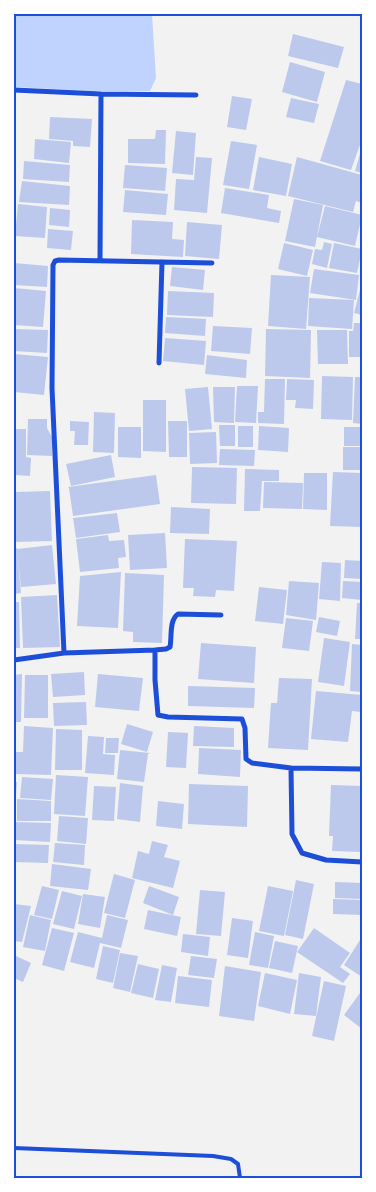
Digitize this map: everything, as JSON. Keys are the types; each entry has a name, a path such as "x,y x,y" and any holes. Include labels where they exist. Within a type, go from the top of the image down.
{"street":[{"path":"14,90 101,94 196,95"},
{"path":"100,261 101,94"},
{"path":"64,653 52,388 53,265 55,261 59,260 212,262"},
{"path":"159,363 162,262"},
{"path":"14,660 64,653 166,650 170,647 173,621 174,617 178,614 221,615"},
{"path":"155,650 156,709 158,715 168,717 242,719 245,728 246,760 252,763 291,768 362,769"},
{"path":"291,768 292,834 302,853 326,860 362,862"}],"lane":[{"path":"14,1148 213,1156 231,1159 238,1164 240,1178"}],"water":[{"path":"14,14 152,14 156,78 150,91 92,91 14,87"}],"building":[{"path":"293,34 344,47 338,68 288,56"},
{"path":"290,62 325,72 317,102 282,92"},
{"path":"346,80 362,84 362,139 351,170 320,161"},
{"path":"232,96 252,99 246,130 227,127"},
{"path":"291,98 319,104 314,123 286,117"},
{"path":"50,117 92,119 90,147 73,146 73,141 49,139"},
{"path":"156,130 166,130 165,164 128,163 128,139 155,139"},
{"path":"176,131 196,133 193,175 172,173"},
{"path":"35,139 71,142 69,163 34,159"},
{"path":"231,141 257,145 249,189 223,185"},
{"path":"362,147 362,173 355,171"},
{"path":"196,157 212,158 207,213 174,210 176,179 194,180"},
{"path":"259,157 292,164 286,196 253,190"},
{"path":"297,157 362,175 362,203 356,201 353,212 288,196"},
{"path":"24,161 70,165 69,182 23,179"},
{"path":"125,165 167,168 165,191 123,188"},
{"path":"22,181 70,186 69,205 19,202"},
{"path":"225,188 269,195 267,208 281,211 279,223 221,213"},
{"path":"125,190 168,194 166,215 123,212"},
{"path":"294,199 323,205 315,247 285,241"},
{"path":"18,204 47,207 45,238 15,236"},
{"path":"325,206 362,215 355,246 317,237"},
{"path":"50,208 70,210 69,227 49,225"},
{"path":"132,220 173,222 172,239 184,240 183,257 131,254"},
{"path":"187,222 222,225 219,259 185,256"},
{"path":"48,229 73,231 71,250 47,248"},
{"path":"324,242 332,244 327,268 312,264 315,249 322,250"},
{"path":"284,243 313,250 307,276 278,269"},
{"path":"334,243 362,249 357,273 329,268"},
{"path":"14,263 48,266 47,287 14,285"},
{"path":"172,267 205,270 203,290 170,286"},
{"path":"314,269 359,275 356,300 310,293"},
{"path":"271,275 310,277 306,329 268,326"},
{"path":"362,282 362,315 354,313"},
{"path":"14,288 46,291 43,327 14,325"},
{"path":"168,291 214,293 213,317 167,315"},
{"path":"309,298 354,300 352,329 308,326"},
{"path":"166,317 206,319 205,336 165,333"},
{"path":"354,323 362,323 362,357 349,357 349,331 353,331"},
{"path":"213,326 252,328 250,354 211,351"},
{"path":"14,329 48,330 47,353 14,351"},
{"path":"266,329 311,330 310,378 265,376"},
{"path":"317,330 347,330 348,364 318,364"},
{"path":"165,338 206,341 204,365 163,361"},
{"path":"14,354 48,357 44,395 14,392"},
{"path":"207,355 247,360 246,378 205,374"},
{"path":"322,376 353,377 352,420 321,419"},
{"path":"355,377 362,377 362,424 353,423"},
{"path":"265,379 285,379 284,424 258,423 258,412 264,412"},
{"path":"287,379 314,380 313,409 295,408 296,400 286,400"},
{"path":"237,386 258,386 256,423 235,422"},
{"path":"208,387 212,429 189,431 185,389"},
{"path":"213,387 235,387 234,423 214,422"},
{"path":"143,400 166,400 166,452 143,451"},
{"path":"94,412 115,413 114,453 93,452"},
{"path":"28,419 47,419 47,428 52,437 52,456 27,455"},
{"path":"70,421 89,422 88,445 74,445 75,431 70,431"},
{"path":"168,421 187,421 187,457 169,457"},
{"path":"219,425 235,425 235,446 220,446"},
{"path":"238,426 253,426 253,447 238,447"},
{"path":"259,426 289,428 288,452 258,450"},
{"path":"118,427 141,427 141,458 118,457"},
{"path":"344,427 362,427 362,446 344,446"},
{"path":"14,429 26,429 26,457 31,458 30,476 14,475"},
{"path":"216,432 217,463 190,464 189,433"},
{"path":"343,447 362,447 362,470 343,470"},
{"path":"220,449 255,450 254,466 219,465"},
{"path":"111,455 115,477 71,486 66,464"},
{"path":"192,467 237,468 236,504 191,503"},
{"path":"245,469 279,470 279,481 262,481 260,511 244,511"},
{"path":"333,472 362,473 362,527 330,526"},
{"path":"304,473 327,473 327,510 303,509"},
{"path":"156,475 160,504 73,516 68,487"},
{"path":"264,482 303,483 302,509 263,508"},
{"path":"50,491 52,541 14,542 14,492"},
{"path":"171,507 210,509 209,534 170,533"},
{"path":"117,513 120,532 76,538 73,518"},
{"path":"165,533 167,568 130,570 128,535"},
{"path":"108,535 109,541 124,540 126,557 118,558 119,568 80,572 76,539"},
{"path":"185,539 237,541 234,591 216,590 215,597 193,596 194,588 183,588"},
{"path":"52,545 56,584 21,587 17,549"},
{"path":"14,548 17,548 21,593 14,594"},
{"path":"345,560 362,561 362,579 344,578"},
{"path":"322,562 341,563 340,601 319,599"},
{"path":"121,572 118,628 77,626 80,576"},
{"path":"125,573 164,575 162,643 133,642 133,632 123,631"},
{"path":"289,581 319,583 316,620 286,615"},
{"path":"343,581 362,582 362,600 342,598"},
{"path":"259,587 287,590 283,624 255,621"},
{"path":"57,595 60,647 23,648 21,597"},
{"path":"14,602 19,602 20,648 14,648"},
{"path":"357,603 362,603 362,639 355,639"},
{"path":"319,617 340,621 337,636 316,632"},
{"path":"286,618 313,621 309,651 282,648"},
{"path":"324,638 350,642 344,686 318,682"},
{"path":"201,643 256,647 254,683 198,679"},
{"path":"352,644 362,645 362,692 350,691"},
{"path":"84,672 85,695 53,697 51,674"},
{"path":"22,674 21,722 14,722 14,675"},
{"path":"98,674 143,678 139,711 95,707"},
{"path":"25,675 48,675 48,718 24,718"},
{"path":"279,678 312,679 308,750 268,748 271,703 277,703"},
{"path":"188,686 255,688 254,708 188,706"},
{"path":"316,691 362,695 361,712 352,711 348,742 311,739"},
{"path":"86,702 87,725 54,726 53,703"},
{"path":"127,724 153,732 147,752 121,744"},
{"path":"24,726 53,728 51,775 14,774 14,752 23,752"},
{"path":"194,726 234,728 234,747 193,746"},
{"path":"56,729 82,730 82,770 55,770"},
{"path":"168,732 188,733 186,768 166,767"},
{"path":"88,736 104,737 103,754 115,755 114,775 85,773"},
{"path":"106,738 119,738 118,753 105,753"},
{"path":"199,748 241,750 240,777 198,774"},
{"path":"120,750 150,753 148,754 144,782 117,779"},
{"path":"56,775 88,777 85,816 54,814"},
{"path":"22,777 53,779 51,800 20,798"},
{"path":"14,782 17,782 15,808 14,808"},
{"path":"120,783 143,786 140,822 117,819"},
{"path":"189,784 248,786 247,827 188,824"},
{"path":"331,785 362,786 362,852 332,851 333,836 329,836"},
{"path":"94,786 116,787 114,821 92,820"},
{"path":"17,799 51,801 51,821 17,821"},
{"path":"158,801 184,804 182,829 156,826"},
{"path":"59,816 88,818 86,844 57,841"},
{"path":"14,822 51,823 50,842 14,840"},
{"path":"152,841 168,845 164,857 180,861 173,888 132,878 138,851 149,854"},
{"path":"55,843 85,845 84,865 53,862"},
{"path":"14,844 49,845 48,863 14,862"},
{"path":"52,864 91,869 88,890 50,886"},
{"path":"114,874 135,880 125,918 104,913"},
{"path":"296,880 314,884 303,939 285,935"},
{"path":"335,882 362,883 362,899 335,898"},
{"path":"42,886 59,890 52,919 34,915"},
{"path":"149,886 179,897 173,915 143,903"},
{"path":"268,886 293,891 284,936 259,931"},
{"path":"200,890 225,892 221,936 196,934"},
{"path":"62,891 82,896 74,929 53,924"},
{"path":"83,894 105,897 100,928 78,924"},
{"path":"333,899 362,900 362,915 333,914"},
{"path":"14,904 31,906 22,942 14,941"},
{"path":"148,910 181,917 177,936 144,929"},
{"path":"30,915 51,920 45,951 23,947"},
{"path":"107,915 128,920 121,948 100,943 94,968 70,962 78,932 102,938"},
{"path":"232,918 253,921 248,958 227,955"},
{"path":"52,928 74,933 64,971 42,965"},
{"path":"314,928 350,953 340,967 350,974 343,983 297,952"},
{"path":"255,932 274,936 268,968 249,965"},
{"path":"183,934 210,937 208,956 181,952"},
{"path":"360,940 362,941 362,977 344,965"},
{"path":"275,941 298,946 292,973 269,968"},
{"path":"103,946 120,950 113,983 96,979"},
{"path":"120,953 138,956 130,992 113,988"},
{"path":"14,955 31,963 23,982 14,978"},
{"path":"191,956 217,959 214,978 188,975"},
{"path":"138,964 159,969 153,998 131,993"},
{"path":"162,965 177,968 171,1002 155,1000"},
{"path":"225,966 261,972 254,1021 219,1016"},
{"path":"265,973 297,980 290,1014 258,1006"},
{"path":"299,973 321,977 316,1016 294,1014"},
{"path":"178,976 212,980 209,1007 175,1003"},
{"path":"324,981 346,986 334,1041 312,1036"},
{"path":"360,993 362,995 362,1029 344,1015"}]}
